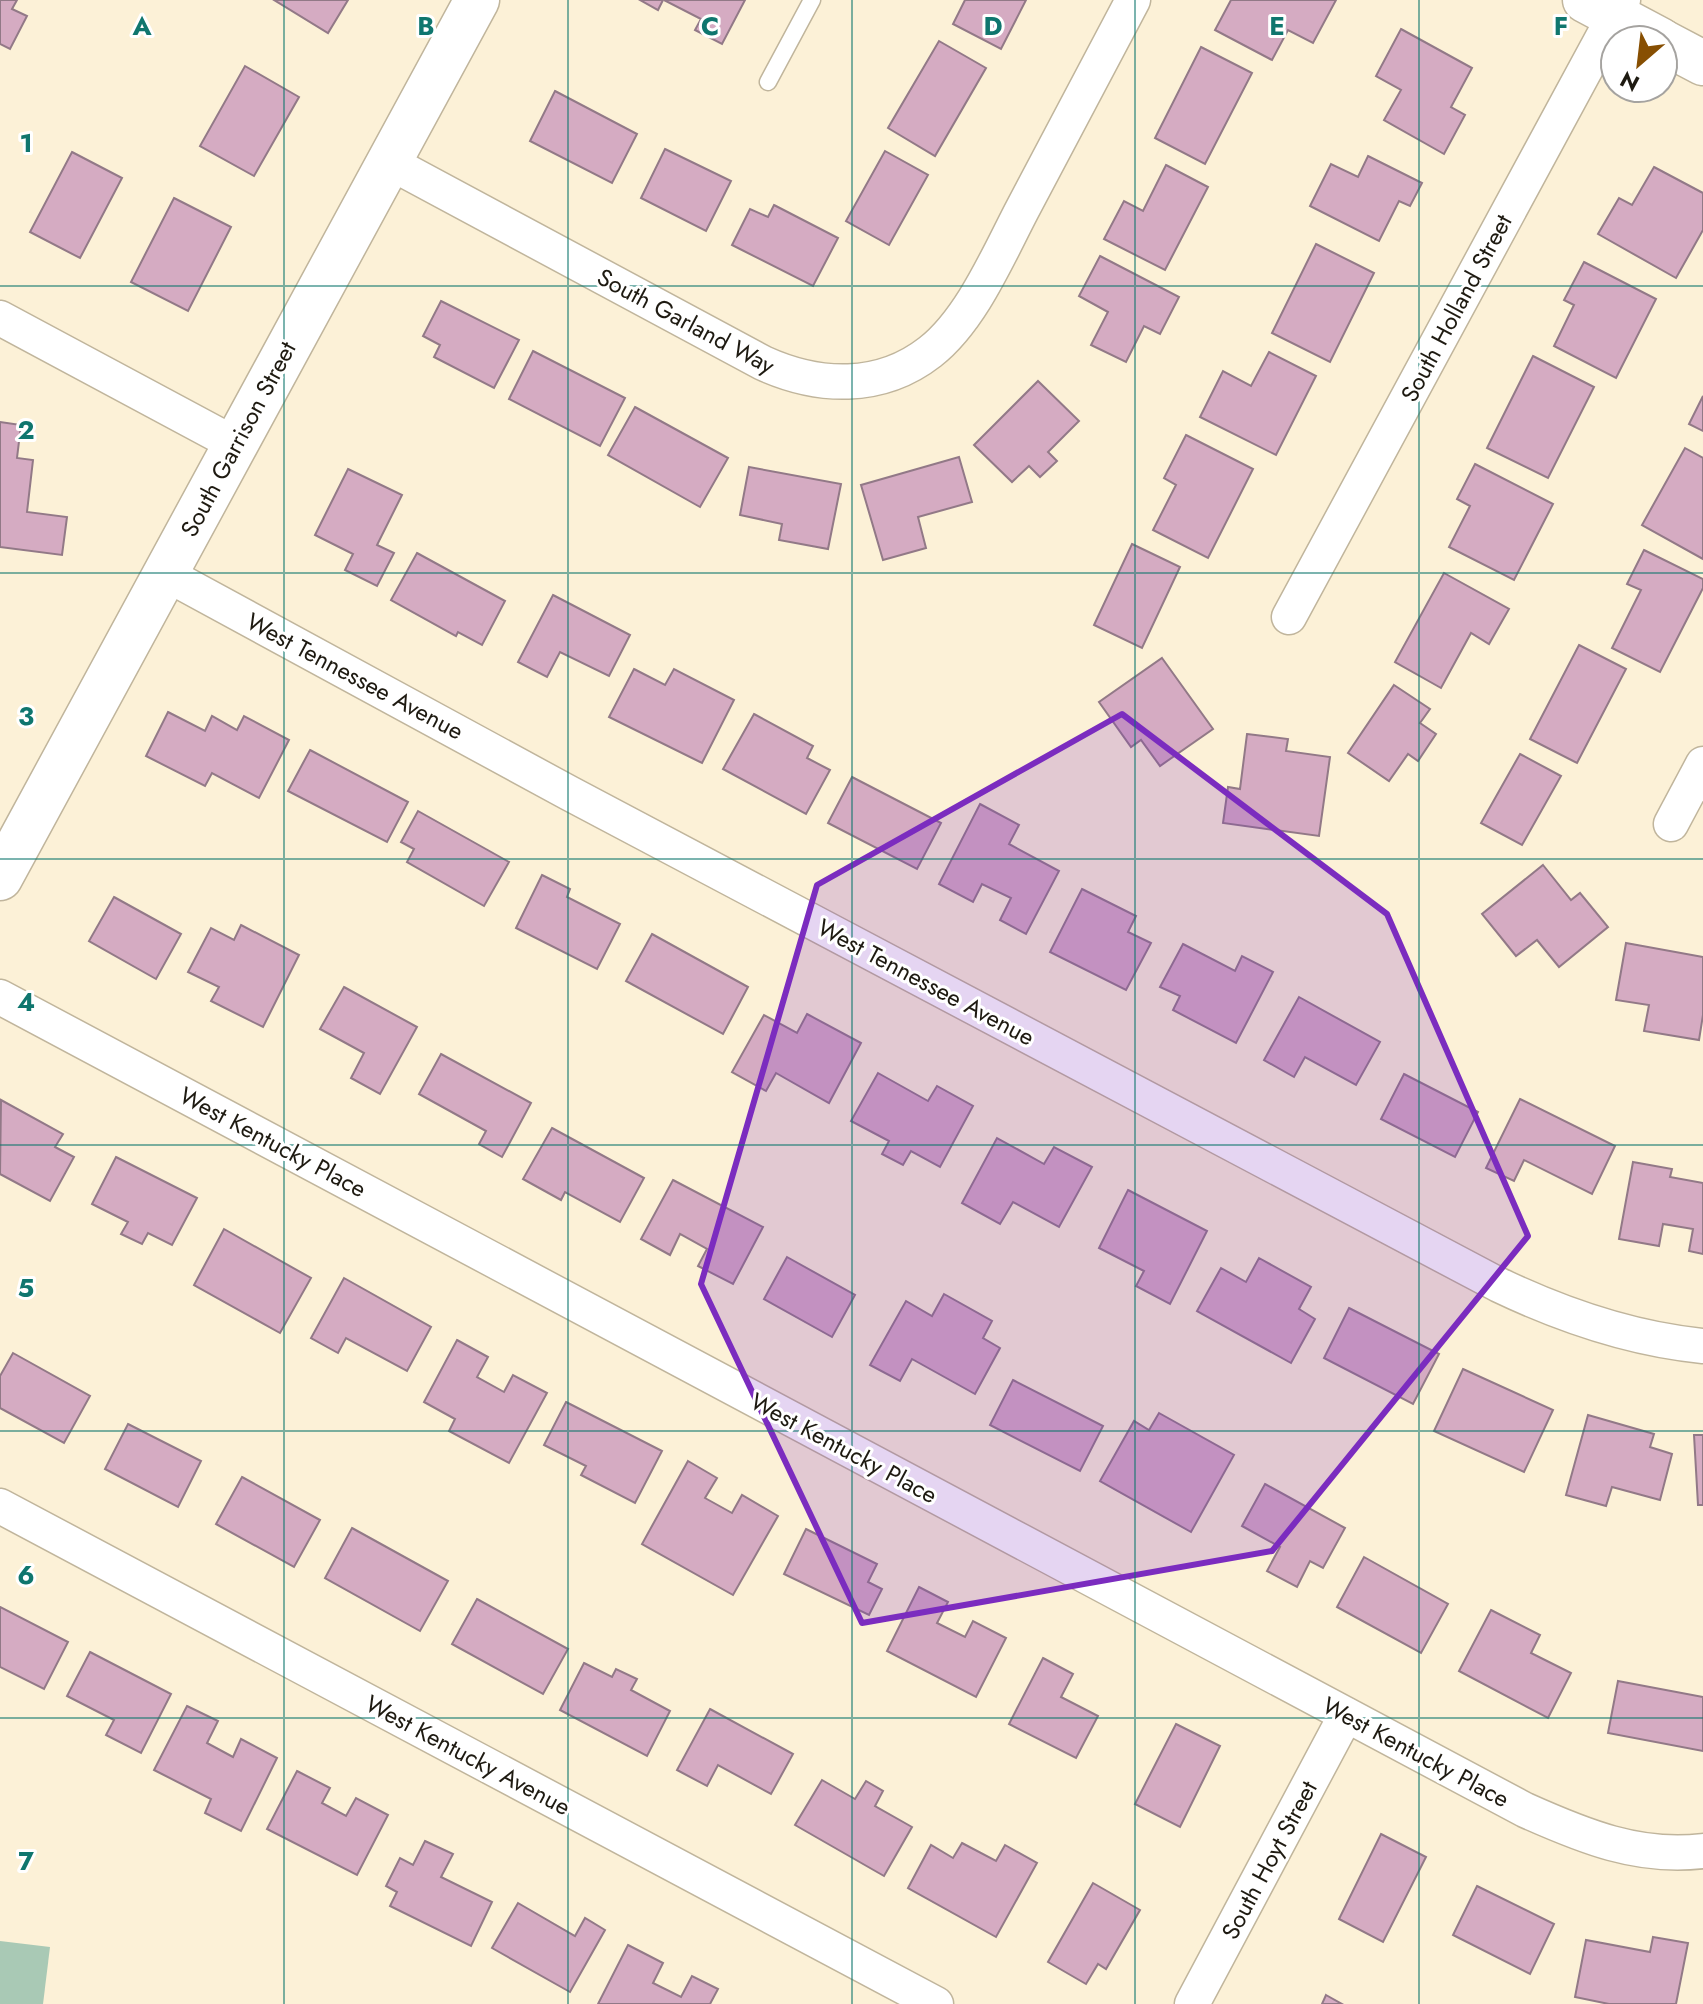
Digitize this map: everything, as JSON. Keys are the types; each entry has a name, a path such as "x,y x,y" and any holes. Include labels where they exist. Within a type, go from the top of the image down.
{"main road":[{"name":"South Garrison Street","path":"0,878 477,0"},
{"path":"1608,5 1636,24"},
{"path":"1679,50 1703,63"}],"street":[{"name":"South Garland Way","path":"389,162 778,370 830,382 876,379 920,359 943,341 955,326 990,270 1133,0"},
{"name":"South Holland Street","path":"1289,617 1608,5"},
{"path":"0,318 235,444"},
{"name":"West Tennessee Avenue","path":"166,574 569,793 1499,1285 1542,1305 1605,1327 1703,1346"},
{"path":"1671,824 1703,764"},
{"name":"West Kentucky Place","path":"0,997 1525,1810 1611,1845 1646,1852 1703,1851"},
{"name":"West Kentucky Avenue","path":"0,1506 936,2004"},
{"name":"South Hoyt Street","path":"1192,2004 1346,1715"}],"lane":[{"path":"768,82 812,0"}],"highlighted area":[{"path":"1122,714 1387,914 1528,1236 1272,1551 862,1623 701,1284 817,885"}],"green space":[{"path":"0,1941 50,1947 43,2004 0,2004"}],"building":[{"path":"0,0 17,0 12,9 27,16 10,49 0,44"},
{"path":"274,0 348,0 328,33"},
{"path":"640,0 663,0 658,10"},
{"path":"664,0 745,0 722,44 695,30 701,19"},
{"path":"965,0 1026,0 1001,49 953,24"},
{"path":"1231,0 1336,0 1313,43 1288,30 1272,60 1215,30"},
{"path":"1401,29 1472,68 1451,107 1465,115 1444,154 1384,120 1401,90 1376,76"},
{"path":"939,41 986,68 935,156 888,128"},
{"path":"1201,47 1252,73 1205,164 1155,138"},
{"path":"245,66 299,97 254,176 200,146"},
{"path":"555,91 637,134 612,183 530,141"},
{"path":"665,149 731,181 706,231 641,198"},
{"path":"885,151 928,175 889,245 846,221"},
{"path":"72,152 122,178 80,258 30,232"},
{"path":"1368,156 1422,183 1410,206 1399,201 1379,241 1310,206 1331,164 1358,177"},
{"path":"1166,165 1208,187 1165,270 1104,239 1124,201 1143,211"},
{"path":"1654,167 1703,193 1703,230 1676,278 1598,234 1619,198 1632,205"},
{"path":"174,198 231,227 188,311 131,282"},
{"path":"774,205 838,238 813,286 732,245 750,209 768,217"},
{"path":"1316,244 1374,273 1330,362 1272,333"},
{"path":"1100,256 1179,297 1160,334 1144,326 1126,362 1091,345 1108,312 1079,296"},
{"path":"1584,262 1656,299 1616,378 1554,346 1574,305 1564,300"},
{"path":"441,301 519,340 494,388 434,357 440,345 423,336"},
{"path":"533,351 625,398 600,446 509,399"},
{"path":"1269,352 1316,376 1276,455 1200,417 1223,371 1251,386"},
{"path":"1533,356 1594,387 1548,478 1487,448"},
{"path":"1038,381 1079,421 1048,452 1057,461 1040,477 1029,466 1012,482 974,445"},
{"path":"1703,396 1703,431 1689,424"},
{"path":"635,407 728,458 700,507 608,455"},
{"path":"0,422 21,425 17,458 33,460 27,512 67,517 62,555 0,547"},
{"path":"1186,435 1253,469 1208,558 1153,530 1176,485 1164,478"},
{"path":"1685,448 1703,458 1703,559 1642,525"},
{"path":"959,457 972,502 918,517 926,548 883,560 861,485"},
{"path":"1475,464 1553,504 1514,580 1449,547 1470,506 1457,499"},
{"path":"749,467 841,484 828,549 779,540 782,524 740,515"},
{"path":"348,469 402,495 377,545 394,553 377,586 345,570 353,554 315,535"},
{"path":"1132,544 1180,567 1142,648 1094,625"},
{"path":"1644,550 1703,579 1703,588 1660,672 1612,648 1641,590 1627,584"},
{"path":"417,553 505,601 482,645 458,632 456,636 391,600"},
{"path":"1444,573 1509,609 1489,644 1471,633 1441,688 1395,662"},
{"path":"553,595 630,635 609,676 560,652 547,677 518,662"},
{"path":"1579,645 1626,669 1577,763 1530,739"},
{"path":"1162,658 1213,729 1160,766 1141,740 1131,747 1099,702"},
{"path":"634,669 665,685 674,669 734,700 702,763 609,717"},
{"path":"1394,685 1430,709 1420,723 1436,734 1418,761 1408,754 1389,781 1348,753"},
{"path":"168,712 205,731 212,716 237,730 244,716 289,740 259,798 212,773 205,786 146,756"},
{"path":"754,714 813,746 807,758 830,770 806,814 723,769"},
{"path":"1247,734 1288,739 1286,751 1330,757 1319,836 1223,823 1228,787 1240,789"},
{"path":"310,750 408,802 387,842 288,791"},
{"path":"1520,754 1561,776 1522,845 1481,823"},
{"path":"852,777 941,823 917,869 828,823"},
{"path":"980,804 1019,825 1009,844 1059,871 1026,934 1000,920 1011,898 982,884 973,902 939,884"},
{"path":"418,811 509,862 484,906 407,862 414,849 401,842"},
{"path":"1543,865 1571,900 1580,893 1608,927 1559,967 1537,940 1516,956 1482,914"},
{"path":"542,875 570,889 567,897 620,924 597,969 516,928"},
{"path":"1082,889 1136,916 1128,932 1151,943 1126,990 1050,952"},
{"path":"114,897 181,934 156,979 89,941"},
{"path":"241,925 299,955 263,1027 211,1001 219,987 188,972 211,928 234,940"},
{"path":"652,934 748,987 723,1034 626,981"},
{"path":"1626,943 1703,957 1703,1015 1699,1040 1644,1031 1649,1005 1616,1000"},
{"path":"1183,944 1235,971 1242,956 1273,972 1236,1043 1173,1010 1180,996 1160,987"},
{"path":"344,987 417,1027 380,1094 351,1078 364,1053 320,1029"},
{"path":"1299,997 1380,1042 1356,1085 1305,1057 1294,1077 1264,1060"},
{"path":"807,1014 861,1043 829,1103 776,1073 766,1091 732,1072 764,1015 797,1033"},
{"path":"441,1054 531,1103 502,1157 479,1144 486,1131 419,1094"},
{"path":"878,1073 928,1101 937,1086 973,1106 940,1167 911,1151 903,1165 882,1154 889,1141 851,1121"},
{"path":"1404,1074 1478,1112 1455,1157 1381,1119"},
{"path":"1520,1099 1615,1146 1592,1194 1524,1160 1514,1181 1486,1168"},
{"path":"1,1100 63,1134 55,1147 74,1157 50,1201 0,1174"},
{"path":"552,1128 644,1178 620,1222 565,1192 561,1200 523,1179"},
{"path":"997,1138 1044,1164 1054,1147 1092,1167 1059,1227 1013,1202 1000,1224 962,1203"},
{"path":"116,1157 197,1198 172,1245 148,1233 142,1244 121,1234 128,1222 92,1204"},
{"path":"1633,1162 1672,1169 1670,1177 1703,1183 1703,1254 1689,1251 1693,1229 1663,1224 1659,1246 1619,1239"},
{"path":"673,1180 763,1227 733,1284 698,1266 707,1249 680,1234 670,1255 641,1239"},
{"path":"1128,1190 1207,1231 1170,1304 1136,1286 1144,1271 1099,1248"},
{"path":"224,1229 311,1278 280,1333 194,1285"},
{"path":"787,1257 855,1295 832,1337 764,1299"},
{"path":"1259,1258 1311,1287 1299,1309 1315,1319 1291,1363 1197,1311 1221,1268 1246,1282"},
{"path":"344,1278 431,1327 407,1371 346,1338 338,1353 311,1338"},
{"path":"944,1294 992,1321 983,1338 1000,1348 975,1394 912,1359 900,1381 870,1365 906,1301 932,1316"},
{"path":"1349,1308 1439,1354 1413,1404 1324,1358"},
{"path":"457,1340 488,1357 477,1377 504,1392 513,1375 547,1393 509,1463 449,1431 455,1419 424,1402"},
{"path":"13,1353 90,1396 64,1443 0,1408 0,1376"},
{"path":"1463,1369 1553,1410 1524,1472 1434,1431"},
{"path":"1013,1380 1103,1426 1080,1471 990,1425"},
{"path":"566,1402 662,1451 635,1503 581,1475 586,1466 544,1445"},
{"path":"1159,1413 1234,1455 1191,1532 1100,1481 1134,1421 1149,1430"},
{"path":"1588,1415 1654,1434 1650,1447 1672,1454 1660,1500 1612,1487 1606,1506 1566,1495"},
{"path":"128,1424 201,1461 178,1507 105,1469"},
{"path":"1694,1435 1703,1435 1703,1505 1698,1505"},
{"path":"688,1461 717,1478 705,1498 732,1513 742,1495 778,1516 733,1595 642,1544"},
{"path":"242,1477 320,1520 294,1567 216,1524"},
{"path":"1265,1484 1345,1528 1323,1568 1310,1561 1297,1587 1267,1571 1280,1547 1242,1526"},
{"path":"352,1528 448,1581 420,1631 325,1578"},
{"path":"806,1529 877,1564 868,1582 882,1589 869,1615 784,1574"},
{"path":"1364,1557 1448,1604 1421,1653 1337,1607"},
{"path":"919,1587 948,1602 937,1623 965,1637 973,1621 1006,1638 976,1697 887,1651"},
{"path":"477,1599 568,1649 543,1694 452,1644"},
{"path":"0,1607 68,1642 44,1689 0,1667"},
{"path":"1491,1610 1540,1635 1531,1653 1571,1673 1548,1718 1459,1671"},
{"path":"90,1652 171,1694 141,1753 106,1735 114,1720 67,1696"},
{"path":"1043,1658 1073,1674 1061,1697 1098,1716 1076,1758 1009,1724"},
{"path":"584,1663 612,1677 616,1669 637,1679 631,1690 670,1711 647,1756 560,1710"},
{"path":"1618,1681 1703,1697 1703,1751 1608,1733"},
{"path":"187,1706 218,1721 207,1743 233,1757 241,1739 277,1758 241,1831 205,1813 211,1799 154,1770"},
{"path":"710,1709 793,1754 771,1794 718,1765 707,1786 677,1770"},
{"path":"1176,1724 1220,1746 1180,1827 1135,1804"},
{"path":"297,1771 330,1788 322,1803 346,1816 356,1798 388,1815 357,1875 267,1829"},
{"path":"822,1780 855,1799 866,1781 883,1791 875,1806 912,1827 884,1876 795,1825"},
{"path":"1381,1834 1426,1857 1383,1942 1339,1919"},
{"path":"425,1841 453,1854 441,1877 492,1902 471,1946 390,1906 397,1892 386,1886 400,1858 413,1865"},
{"path":"962,1843 996,1861 1005,1845 1037,1863 996,1937 908,1888 931,1845 953,1858"},
{"path":"1093,1883 1140,1910 1106,1969 1098,1964 1086,1984 1048,1962"},
{"path":"1477,1886 1554,1924 1530,1974 1453,1935"},
{"path":"518,1903 575,1936 585,1918 605,1930 570,1992 492,1948"},
{"path":"1653,1937 1688,1943 1676,2004 1609,2004 1575,1997 1586,1940 1650,1952"},
{"path":"628,1945 663,1963 653,1983 681,1997 692,1976 718,1989 710,2004 598,2004"},
{"path":"1326,1995 1342,2004 1322,2004"}]}
